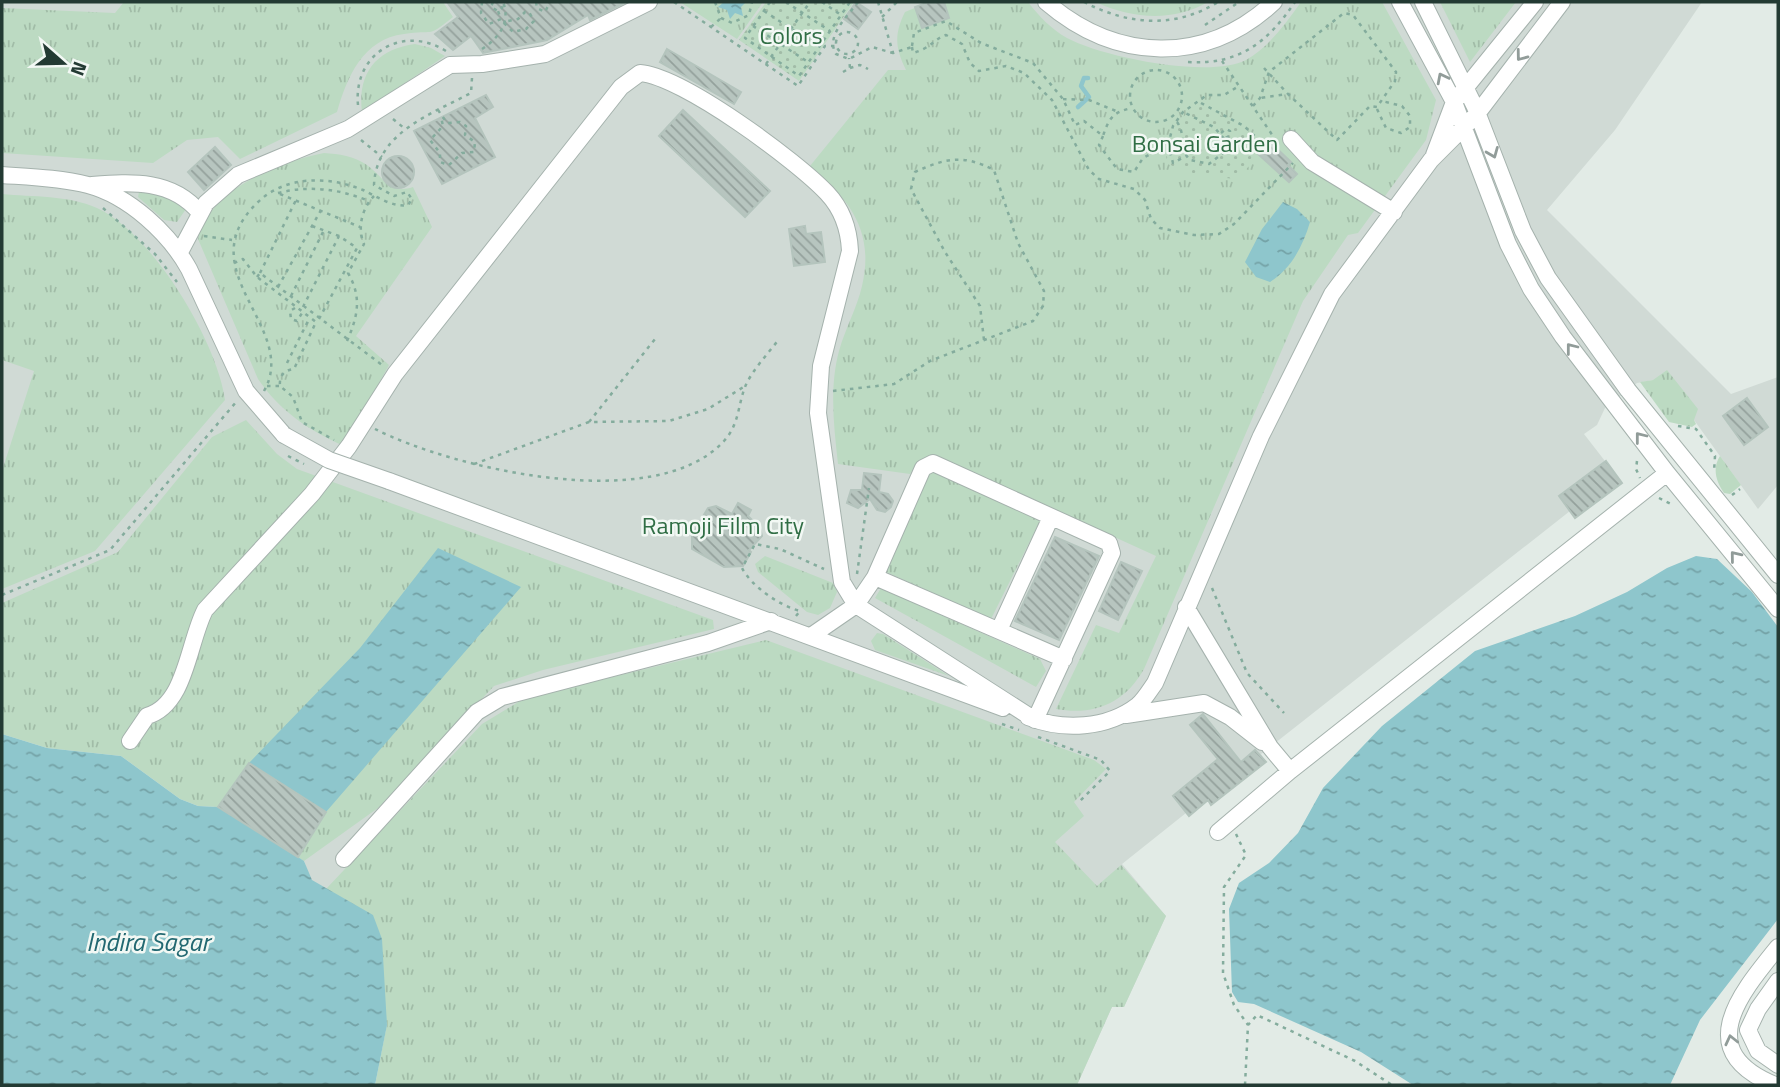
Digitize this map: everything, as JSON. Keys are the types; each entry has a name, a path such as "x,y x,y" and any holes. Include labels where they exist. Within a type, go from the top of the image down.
{"street":[{"path":"180,252 206,202 238,175 348,129 450,65 545,54 649,2"},
{"path":"1046,2 1070,22 1102,39 1138,48 1175,49 1211,41 1244,26 1274,2"},
{"path":"1400,2 1454,102 1503,232 1531,289 1667,473 1778,609"},
{"path":"1423,2 1466,88 1522,231 1548,278 1628,390 1778,575"},
{"path":"1431,160 1444,121 1454,102 1535,2"},
{"path":"90,185 119,200 154,224 180,252 246,392 329,460 811,636 1032,730 1091,725 1138,705 1155,683 1186,607 1307,340 1332,294 1431,160 1477,114 1562,2"},
{"path":"130,741 146,716 160,712 181,682 194,632 205,610 328,473 395,374 621,87 640,73 664,78 730,118 803,171 828,194 843,215 850,232 850,251 821,366 818,413 842,582 1032,730"},
{"path":"1291,139 1312,162 1394,212"},
{"path":"2,175 90,185 126,182 160,186 189,200 200,213"},
{"path":"811,636 860,598 875,577 923,468 933,463 1109,543 1112,552 1032,730"},
{"path":"1224,827 1290,771 1667,473"},
{"path":"1712,527 1728,513"},
{"path":"999,630 1051,517"},
{"path":"875,577 1064,659"},
{"path":"1186,607 1270,747 1290,771"},
{"path":"344,859 477,712 502,697 708,643 771,621"},
{"path":"1116,716 1204,703 1230,717 1270,747"},
{"path":"1776,1085 1759,1079 1737,1061 1727,1032 1734,1009 1778,947"},
{"path":"1778,981 1758,1009 1748,1030 1758,1051 1778,1065"}],"path":[{"path":"482,2 481,13 489,24 501,19 498,11 492,8 493,2"},
{"path":"498,11 502,8 501,2"},
{"path":"370,194 374,185 375,169 404,128 471,93 465,64 468,54 496,40 505,24 508,21 519,19 525,12 529,12 534,21 521,31 513,32 505,24 501,2"},
{"path":"536,2 537,8 545,12 550,2"},
{"path":"677,2 798,86 825,46 834,46"},
{"path":"715,2 720,18"},
{"path":"720,18 732,23 744,20 752,10 752,2"},
{"path":"770,2 745,38 799,76 850,2"},
{"path":"786,2 830,31"},
{"path":"766,64 810,2"},
{"path":"822,2 841,15"},
{"path":"858,2 834,35 836,54 849,57 872,47 893,54 912,47"},
{"path":"878,2 893,54"},
{"path":"882,17 897,2"},
{"path":"1084,2 1107,14 1140,22 1173,20 1205,10 1218,2"},
{"path":"1199,27 1219,18 1239,2"},
{"path":"1200,102 1244,126 1261,142 1276,141 1222,61 1230,60 1261,42 1296,2"},
{"path":"764,11 819,47"},
{"path":"1253,106 1260,98 1269,72 1340,15 1349,13 1396,72 1395,81 1377,107 1377,114 1386,128 1401,133 1408,130 1412,123 1408,112 1399,104 1382,101"},
{"path":"711,27 720,18"},
{"path":"1103,136 1084,121 1075,125 1063,99 1032,63 981,43 946,21 914,33 914,53 931,47 939,37 953,37 962,44 970,63 979,71 1006,66 1024,73 1052,100 1089,170 1099,179 1134,189 1145,200 1151,219 1160,228 1176,232 1219,234 1234,224 1296,160"},
{"path":"753,26 808,62"},
{"path":"834,46 840,35 847,32 854,34 859,44 849,57"},
{"path":"363,121 358,107 358,82 369,60 388,44 400,40 425,41 465,64"},
{"path":"849,57 850,68"},
{"path":"1152,64 1166,71 1174,76 1182,92 1182,101 1172,117 1150,122 1132,108 1130,90 1152,64"},
{"path":"843,72 860,65 869,69"},
{"path":"1264,68 1337,140 1370,106 1377,107"},
{"path":"1140,75 1148,70 1166,71"},
{"path":"1116,111 1108,120 1099,145 1117,169 1134,172 1143,158 1168,145 1176,122 1183,112 1207,95 1224,95 1239,86"},
{"path":"1260,98 1288,94"},
{"path":"1063,99 1089,100 1116,111 1132,108"},
{"path":"438,110 443,125 430,140 440,153 440,162 449,165 456,156 474,152 476,147 475,142 465,135 466,126 460,122 447,124 441,117"},
{"path":"1172,117 1182,128 1186,156 1198,164 1214,162 1223,153 1225,138 1222,133 1183,112"},
{"path":"348,129 382,157"},
{"path":"1222,133 1226,129 1230,131 1230,136 1225,138"},
{"path":"1170,152 1173,163 1186,156"},
{"path":"831,392 894,384 930,360 984,340 1033,321 1043,306 1044,291 1018,243 994,170 974,160 941,160 915,172 911,189 945,252 980,306 984,340"},
{"path":"257,401 271,376 271,365 265,336 248,302 234,263 233,240 250,211 276,192 308,180 349,185 403,206 411,202 407,192 394,196 374,185"},
{"path":"276,192 309,188 330,190 369,201"},
{"path":"276,192 360,227"},
{"path":"384,200 387,193"},
{"path":"347,341 358,304 358,291 348,273 364,244 360,227 369,201 375,196"},
{"path":"257,277 296,200"},
{"path":"102,207 155,254 179,285"},
{"path":"278,287 321,211"},
{"path":"312,226 339,236 357,248 319,319"},
{"path":"291,297 324,230"},
{"path":"190,234 233,240"},
{"path":"300,308 339,236"},
{"path":"234,263 243,259 257,277 395,374"},
{"path":"260,272 291,297 300,308"},
{"path":"287,362 311,315"},
{"path":"280,386 280,377 286,371 294,369 316,323 311,315"},
{"path":"589,422 655,339"},
{"path":"363,423 402,443 473,465 549,477 622,482 695,463 725,440 740,414 746,386 779,339"},
{"path":"830,401 831,383"},
{"path":"267,386 280,386 293,397 302,422 347,448"},
{"path":"473,465 589,422 669,421 708,409 746,386"},
{"path":"246,392 257,401"},
{"path":"2,595 110,550 246,392"},
{"path":"230,394 246,392 257,401"},
{"path":"1676,426 1696,429 1715,456 1714,482"},
{"path":"288,429 347,448"},
{"path":"285,453 296,461 328,473"},
{"path":"1637,460 1636,469 1648,487 1663,502 1673,504"},
{"path":"855,575 859,572 869,488"},
{"path":"1724,495 1732,495 1740,489"},
{"path":"794,618 800,611 756,585 742,568 755,544 780,549 825,569 825,575"},
{"path":"852,563 860,598"},
{"path":"1211,583 1247,673 1284,713"},
{"path":"998,722 1032,730 1101,760 1110,771 1078,803"},
{"path":"1224,827 1246,855 1224,887 1223,973 1234,1005 1248,1025 1245,1085"},
{"path":"1248,1025 1257,1015 1270,1020 1355,1061 1392,1085"}],"shaded area":[{"name":"Ramoji Film City","path":"2,2 1702,2 1615,130 1547,210 1731,394 1778,377 1778,485 1758,509 1694,420 1653,380 1637,383 1605,408 1597,425 1584,434 1622,483 1570,511 1261,754 1266,762 1211,805 1208,800 1189,816 1186,813 1122,864 1166,916 1124,1007 1112,1007 1077,1085 619,1085 373,915 311,880 304,861 81,726 2,687"}],"green space":[{"path":"124,2 443,2 453,17 434,31 390,37 378,43 367,52 352,73 337,112 240,159 218,137 187,140 153,163 2,153 2,8 115,13"},
{"path":"680,2 763,2 737,39"},
{"name":"Colors","path":"766,2 854,2 799,81 739,40"},
{"path":"929,2 1028,2 1056,31 1083,45 1156,63 1208,67 1229,65 1254,55 1276,34 1301,2 1382,2 1436,100 1426,140 1358,233 1348,235 1303,301 1144,669 1128,691 1096,708 1070,711 1056,709 1096,625 1119,633 1156,556 939,457 922,462 910,474 838,464 833,408 834,379 839,351 862,286 865,249 856,218 847,204 810,166 888,70 906,70 897,41 901,20 905,12"},
{"path":"1096,2 1208,2 1181,13 1152,16 1123,12"},
{"path":"1440,2 1516,2 1470,62"},
{"path":"415,44 431,48 445,56 362,112 363,86 372,66 390,51"},
{"name":"Bonsai Garden","path":"1202,106 1245,128 1259,143 1256,160 1235,179 1192,174 1168,164 1165,152 1173,142 1180,122 1184,116"},
{"path":"324,153 346,156 362,162 392,187 413,187 432,227 356,336 389,365 344,446 318,433 285,410 258,379 198,239 205,221 231,192 267,171"},
{"path":"139,192 183,200 186,209 177,222 164,220 138,197"},
{"path":"2,194 62,199 86,204 118,221 139,240 179,291 195,320 209,349 225,400 95,551 2,589 2,471 34,371 2,360"},
{"path":"1667,370 1698,409 1694,420 1696,424 1692,427 1669,422 1640,382 1653,380"},
{"path":"246,420 277,454 297,469 713,620 714,629 543,670 494,686 378,808 304,861 218,807 198,806 180,799 121,756 47,748 2,734 2,603 118,552 212,437"},
{"path":"1720,456 1741,485 1730,494 1724,493 1717,480 1716,465"},
{"path":"929,469 1041,519 991,619 884,571"},
{"path":"765,556 833,583 837,592 830,608 818,615 807,612 758,572 755,564"},
{"path":"881,588 1040,659 1046,671 1036,687 875,598"},
{"path":"877,633 883,634 949,676 875,650 871,641"},
{"path":"766,640 1094,760 1106,769 1074,802 1084,816 1055,842 1097,886 1121,865 1166,916 1124,1007 1112,1007 1077,1085 375,1085 387,1024 326,889 482,724 525,698"}],"water":[{"path":"724,2 746,2 741,7 743,16 735,13 730,19 727,10 718,7"},
{"path":"1283,202 1297,209 1310,222 1295,256 1284,271 1270,282 1256,277 1245,262 1262,229"},
{"path":"438,548 521,587 326,812 249,763 360,648"},
{"path":"1696,556 1717,559 1752,592 1778,627 1778,919 1700,1020 1670,1085 1413,1085 1361,1052 1254,1004 1238,1002 1232,992 1229,909 1239,883 1269,863 1298,833 1323,788 1382,726 1475,651 1575,616 1627,592 1667,568"},
{"name":"Indira Sagar","path":"2,734 47,748 121,756 180,799 198,806 218,807 298,857 304,861 312,880 373,915 382,939 387,1025 375,1085 2,1085"}],"building":[{"path":"447,2 626,2 590,20 588,15 547,40 483,53 471,36 453,50 435,34 458,17"},
{"path":"856,2 871,12 858,29 844,19"},
{"path":"929,2 944,2 949,18 922,28 915,7"},
{"path":"667,49 741,92 734,104 660,62"},
{"path":"486,95 493,107 475,118 495,157 442,184 414,131"},
{"path":"683,110 770,191 745,217 659,136"},
{"path":"1270,142 1291,162 1288,165 1297,174 1289,182 1258,154"},
{"path":"215,147 231,165 204,190 188,172"},
{"path":"398,156 409,161 414,172 409,183 398,188 387,183 382,172 387,161"},
{"path":"805,226 806,234 821,232 825,262 794,266 789,229"},
{"path":"1747,398 1768,427 1744,445 1723,416"},
{"path":"1606,461 1622,483 1575,518 1559,496"},
{"path":"864,473 881,475 879,492 888,494 893,501 885,512 877,510 870,499 858,508 847,503 851,490 862,490"},
{"path":"738,503 751,510 748,516 760,528 762,536 749,550 751,552 743,566 724,567 692,549 692,535 708,508 716,506 732,514"},
{"path":"1055,537 1099,556 1059,640 1015,621"},
{"path":"1121,562 1142,571 1118,620 1099,611"},
{"path":"1203,714 1241,762 1255,750 1266,762 1211,805 1208,800 1189,816 1173,796 1218,759 1190,725"},
{"path":"249,763 326,812 298,857 218,807"}],"waterway":[{"path":"1078,107 1089,97 1081,86 1084,78 1088,78"}]}
